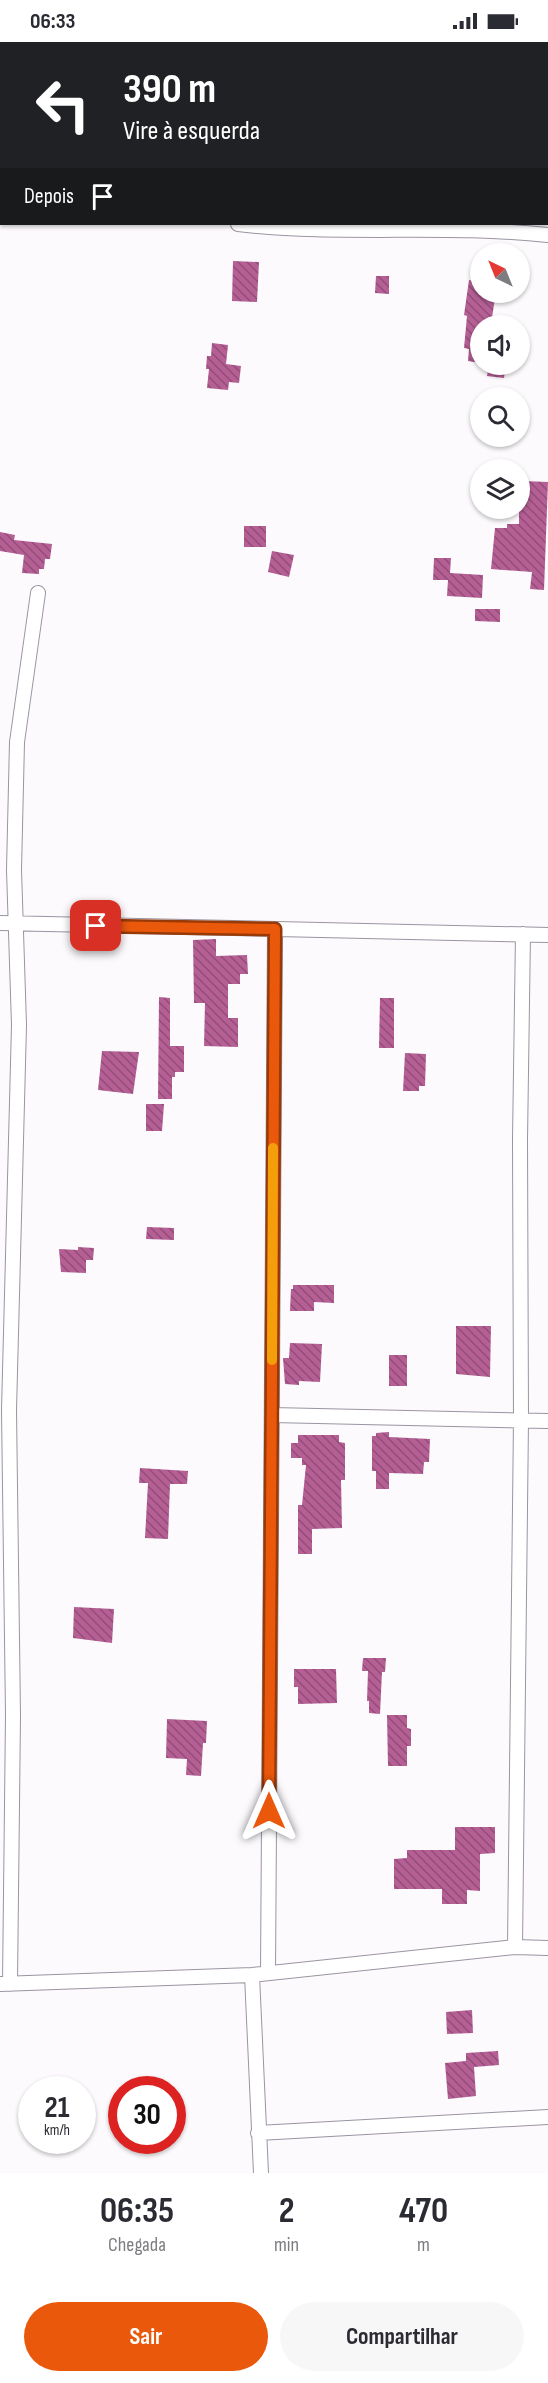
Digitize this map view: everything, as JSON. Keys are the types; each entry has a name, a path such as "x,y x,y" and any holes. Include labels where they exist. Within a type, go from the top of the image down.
{"street":[{"path":"280,225 321,226 377,232 512,231 548,235"},
{"path":"38,592 17,742 15,923 20,1025 9,1410 5,1984 252,1975 515,1947 548,1948"},
{"path":"0,923 548,935"},
{"path":"268,1973 275,929"},
{"path":"515,1947 521,1420 520,1140 523,934"},
{"path":"272,1415 548,1421"},
{"path":"252,1975 261,2173"},
{"path":"258,2133 548,2117"}],"building":[{"path":"233,261 259,262 257,302 232,301"},
{"path":"376,276 389,276 389,294 375,293"},
{"path":"469,280 470,303 494,303 492,315 470,315 470,361 468,361 469,349 464,348 467,316 464,315"},
{"path":"212,343 228,345 226,364 241,366 239,383 229,382 228,390 207,388 209,369 206,369 207,356 211,356"},
{"path":"487,375 504,375 504,378"},
{"path":"530,481 548,482 544,590 530,589 532,572 491,569 495,528 507,528 507,524 519,524 519,519 530,519"},
{"path":"244,526 266,526 266,547 244,547"},
{"path":"0,532 15,535 14,540 52,544 50,559 45,559 44,569 39,569 39,574 22,573 24,555 0,551"},
{"path":"272,551 294,555 289,577 268,572"},
{"path":"434,558 451,558 450,573 483,575 482,598 447,596 448,580 433,580"},
{"path":"475,609 500,609 500,622 475,621"},
{"path":"216,939 216,956 247,955 248,974 240,974 240,984 228,984 228,1018 238,1018 238,1047 204,1046 205,1003 194,1003 193,940"},
{"path":"159,997 170,998 170,1046 184,1046 184,1072 175,1072 175,1077 172,1077 172,1099 158,1099"},
{"path":"380,998 394,998 394,1048 379,1048"},
{"path":"102,1051 139,1052 133,1094 98,1090"},
{"path":"405,1053 426,1054 425,1086 419,1086 419,1091 403,1091"},
{"path":"146,1104 164,1104 162,1131 146,1131"},
{"path":"147,1227 174,1228 174,1240 146,1239"},
{"path":"78,1247 94,1248 93,1260 86,1260 86,1273 61,1272 59,1249 78,1250"},
{"path":"293,1285 334,1285 334,1303 314,1302 314,1311 290,1311"},
{"path":"456,1326 491,1326 490,1377 456,1374"},
{"path":"290,1343 322,1344 320,1382 299,1381 299,1385 285,1384 283,1358 289,1358"},
{"path":"389,1355 407,1355 407,1386 389,1386"},
{"path":"389,1432 389,1437 430,1439 429,1462 424,1462 423,1474 389,1473 389,1489 376,1489 376,1471 372,1471 372,1436 376,1436 376,1433"},
{"path":"298,1435 339,1435 339,1442 345,1443 345,1480 341,1480 342,1528 312,1529 312,1554 298,1554 298,1505 302,1505 306,1465 302,1465 302,1458 291,1458 291,1443 298,1443"},
{"path":"140,1468 188,1471 187,1484 170,1484 168,1539 145,1538 148,1483 139,1483"},
{"path":"74,1607 114,1609 112,1643 73,1638"},
{"path":"363,1658 386,1658 385,1672 382,1672 380,1714 369,1713 368,1671 362,1671"},
{"path":"294,1669 336,1669 337,1703 298,1704 298,1687 294,1687"},
{"path":"387,1715 407,1715 407,1728 411,1729 411,1746 407,1746 407,1766 388,1766"},
{"path":"167,1719 207,1721 201,1776 186,1775 187,1759 166,1758"},
{"path":"455,1827 495,1827 495,1853 480,1854 480,1891 467,1890 467,1904 442,1904 442,1889 394,1889 394,1859 407,1858 407,1850 455,1850"},
{"path":"472,2010 473,2033 447,2034 446,2012"},
{"path":"498,2051 499,2065 474,2067 476,2096 448,2099 445,2063 466,2061 466,2053"}],"slow traffic":[{"path":"272,1360 273,1148"}],"route":[{"path":"96,926 275,929 269,1811"}]}
